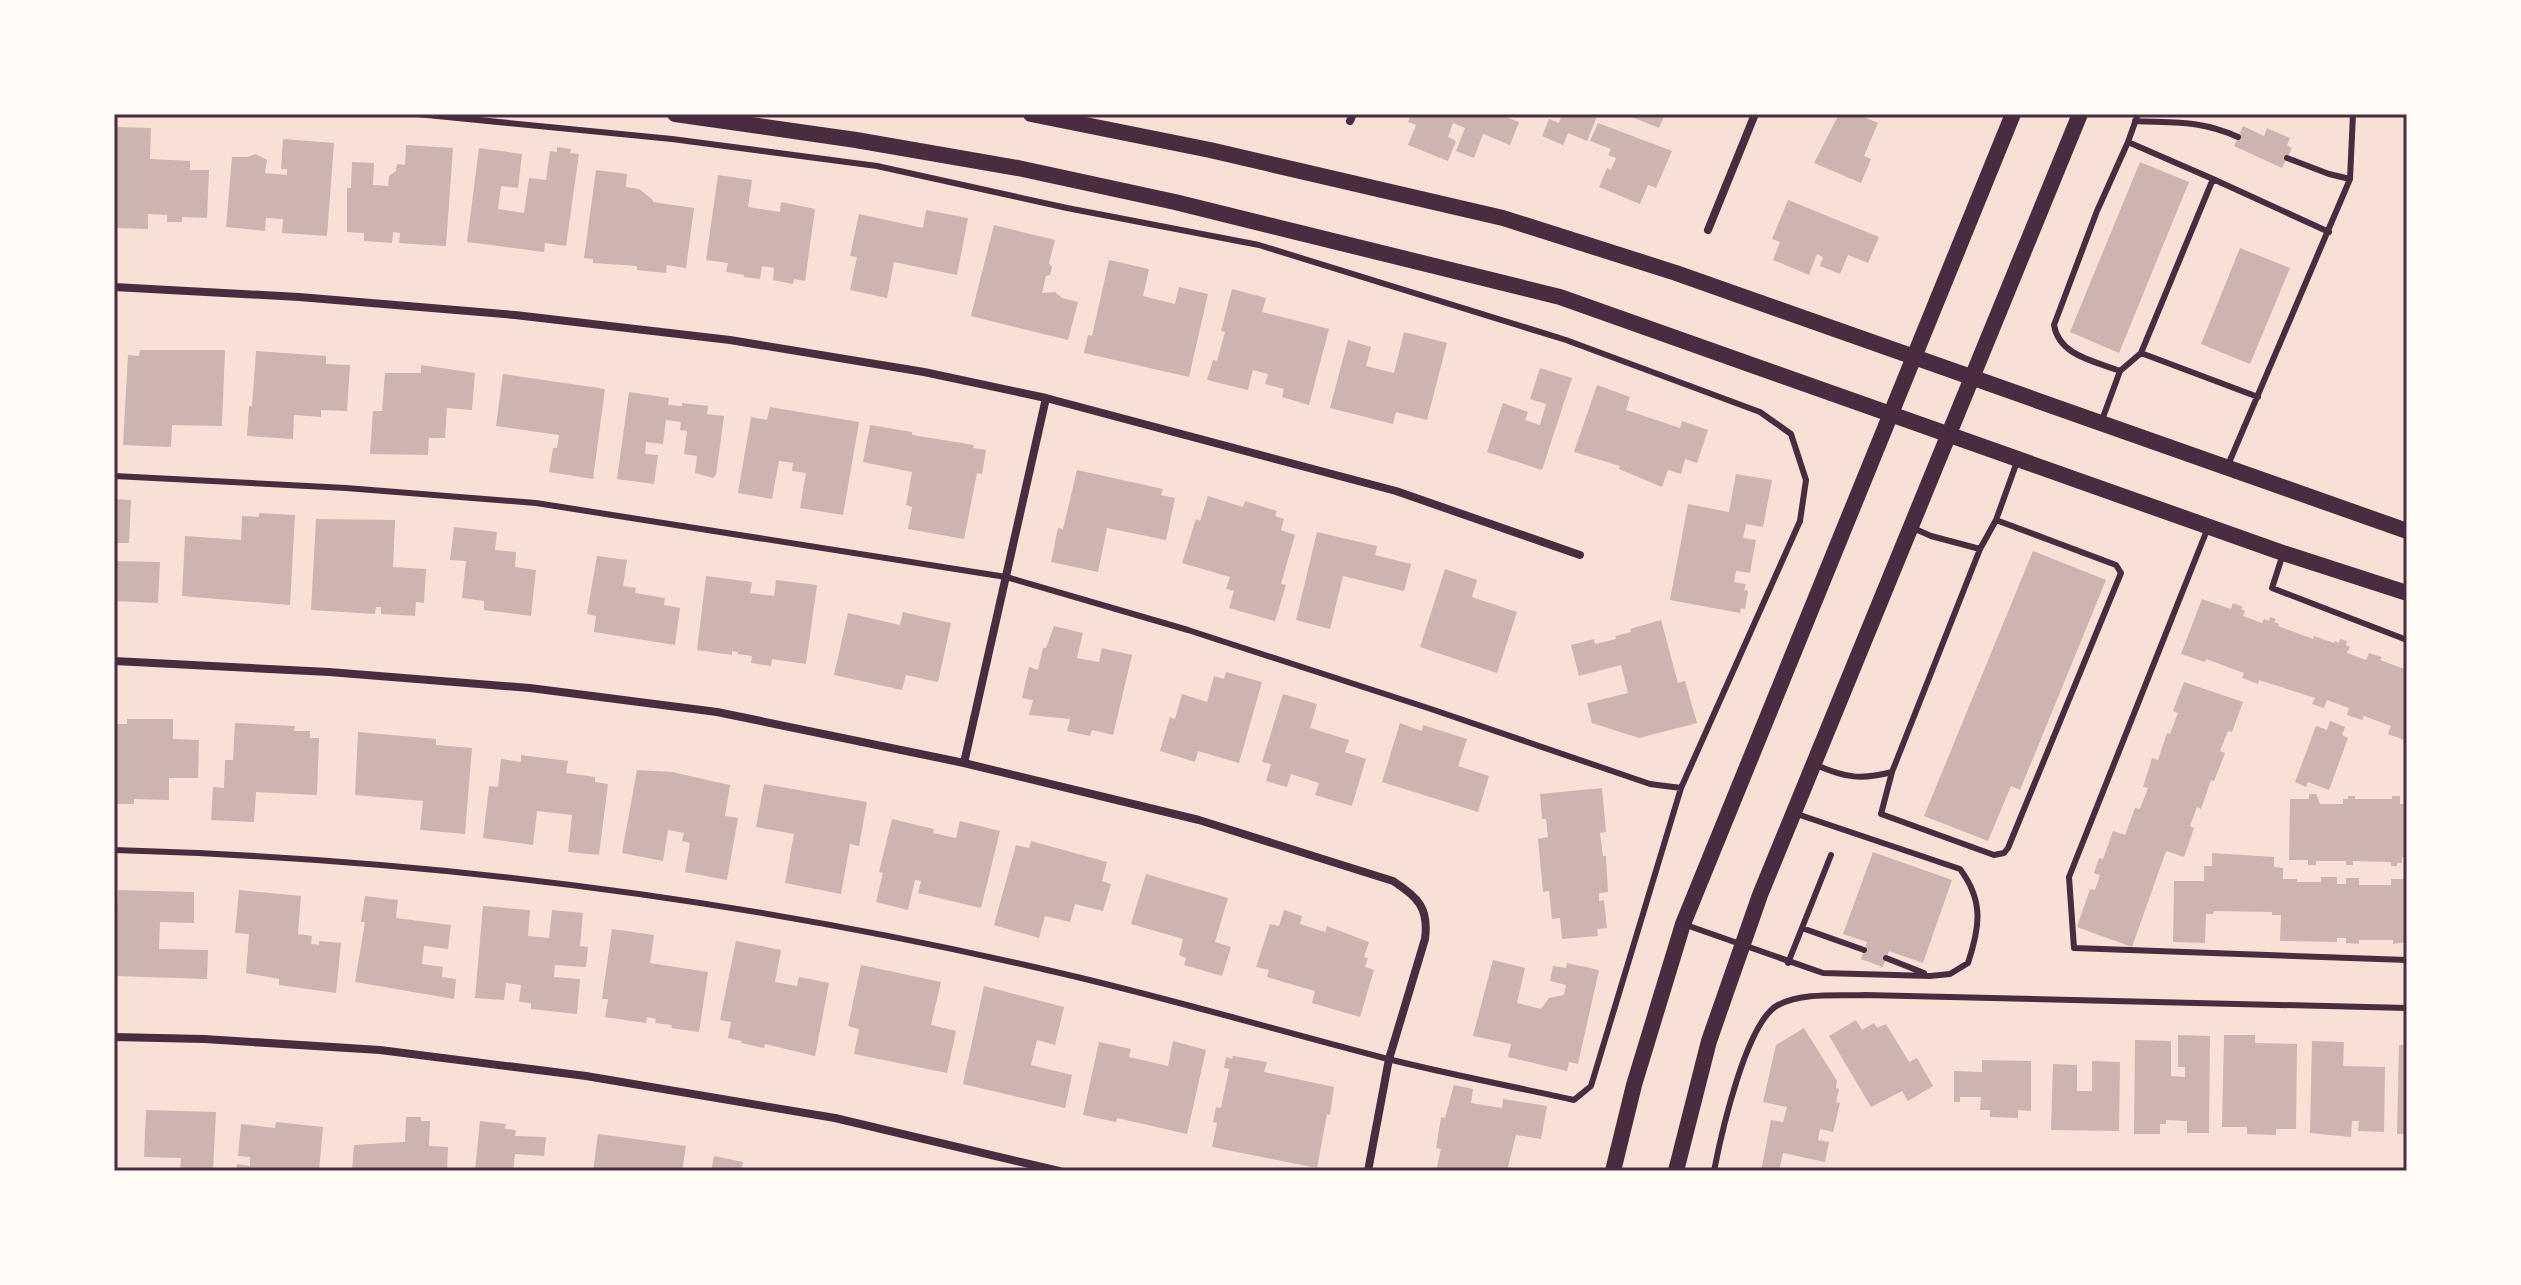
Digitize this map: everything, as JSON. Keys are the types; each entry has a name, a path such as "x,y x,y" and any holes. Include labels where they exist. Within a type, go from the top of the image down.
{"main road":[{"path":"675,114 856,140 1018,168 1175,202 1560,297 2283,553 2407,593"},
{"path":"1031,114 1210,150 1503,218 1676,273 2407,531"},
{"path":"1613,1171 1634,1085 1683,924 2013,114"},
{"path":"1676,1171 1706,1054 1792,812 2080,114"}],"street":[{"path":"1708,230 1755,114"},
{"path":"114,287 299,297 515,315 730,340 924,372 1046,398 1396,491 1580,555"},
{"path":"964,763 1046,398"},
{"path":"114,661 315,671 530,688 717,712 964,763 1199,820 1393,881 1411,893 1423,908 1427,922 1425,939 1389,1059 1368,1171"},
{"path":"114,1037 380,1050 586,1076 835,1118 1059,1171"}],"lane":[{"path":"114,850 250,854 638,893 844,928 1060,973 1389,1059 1574,1100 1591,1086 1681,788 1800,521 1806,480 1791,434 1760,412 1566,340 1259,245 1067,208 877,166 672,139 417,114"},
{"path":"2226,468 2350,179 2353,114"},
{"path":"2120,371 2066,350 2056,337 2054,325 2136,118 2213,126 2238,137"},
{"path":"2128,142 2329,232"},
{"path":"2287,158 2350,179"},
{"path":"2100,424 2120,371 2141,353 2213,179"},
{"path":"2141,353 2258,397"},
{"path":"1996,520 2116,565 2121,573 2008,848 2004,853 1994,855 1881,814 1892,772 2018,459"},
{"path":"114,476 330,487 536,503 1006,577 1188,630 1650,784 1681,788"},
{"path":"1909,526 1931,536 1980,549"},
{"path":"2209,527 2069,877 2074,948 2407,960"},
{"path":"2283,553 2272,588 2407,640"},
{"path":"1812,763 1833,772 1866,779 1892,772"},
{"path":"1683,924 1823,973 1930,976 1950,974 1968,963 1975,943 1977,911 1974,889 1960,869 1792,812"},
{"path":"1788,963 1831,855"},
{"path":"1802,928 1864,950"},
{"path":"1886,958 1930,976"},
{"path":"1714,1171 1724,1121 1758,1024 1780,1004 1806,997 1865,995 2407,1008"}],"building":[{"path":"1411,114 1499,114 1519,122 1510,145 1483,134 1474,158 1456,151 1465,128 1453,123 1448,137 1456,141 1448,161 1408,145 1416,125 1408,122"},
{"path":"1562,114 1598,114 1587,141 1568,133 1563,145 1542,136 1549,119 1559,123"},
{"path":"1624,114 1665,114 1659,128"},
{"path":"1839,114 1857,114 1878,123 1864,156 1871,159 1861,183 1814,163"},
{"path":"1598,123 1672,151 1656,188 1648,185 1640,204 1599,187 1607,168 1611,170 1616,158 1608,155 1611,149 1590,141"},
{"path":"2243,126 2264,136 2267,128 2290,138 2287,145 2292,148 2282,168 2234,146"},
{"path":"114,127 151,128 150,159 190,161 190,170 209,170 207,218 182,217 182,222 167,222 167,215 148,214 148,229 114,228"},
{"path":"283,139 334,143 327,236 282,233 283,219 266,218 265,231 226,227 232,157 256,154 267,160 265,173 287,175 287,169 281,169"},
{"path":"406,145 453,148 446,246 399,243 400,233 393,232 392,243 364,241 364,233 347,232 347,188 351,188 352,162 374,163 373,185 388,186 389,176 396,171 397,164 405,165"},
{"path":"557,147 579,154 566,246 545,243 544,252 467,242 479,148 522,154 518,188 501,186 498,209 524,213 529,178 546,180 550,151 557,152"},
{"path":"2140,162 2189,182 2119,353 2070,332"},
{"path":"596,170 627,174 626,187 639,189 653,202 694,208 686,268 667,265 666,273 637,270 637,266 593,263 593,259 584,258"},
{"path":"718,175 752,180 748,207 780,212 781,202 815,209 805,281 794,279 793,284 773,280 774,268 762,266 760,279 743,277 726,272 728,263 706,260"},
{"path":"1788,200 1879,237 1868,263 1848,255 1840,274 1820,266 1823,257 1817,254 1809,275 1773,260 1780,242 1772,239"},
{"path":"926,210 968,218 957,275 894,262 887,298 850,290 857,257 850,256 859,214 923,228"},
{"path":"994,225 1055,240 1049,263 1052,267 1042,293 1055,292 1062,298 1078,302 1068,340 971,316"},
{"path":"2240,248 2290,268 2250,364 2201,344"},
{"path":"1109,260 1149,269 1143,296 1175,304 1179,287 1208,294 1189,377 1084,353 1088,335 1092,336"},
{"path":"1232,289 1266,298 1262,312 1329,329 1309,405 1282,397 1284,389 1265,384 1268,374 1253,370 1248,390 1207,380 1213,360 1217,361 1225,332 1221,331"},
{"path":"1404,332 1447,343 1427,420 1396,412 1393,424 1330,408 1348,340 1371,347 1366,366 1394,373"},
{"path":"140,350 225,350 222,426 172,425 171,447 123,445 128,355 139,356"},
{"path":"256,351 326,356 326,364 350,365 347,411 321,410 321,417 294,415 293,439 247,436"},
{"path":"421,365 475,373 472,410 447,408 445,438 429,438 428,455 370,454 373,411 382,411 385,373 421,373"},
{"path":"1540,368 1572,378 1542,470 1487,452 1503,403 1528,412 1525,420 1540,425 1546,404 1530,399"},
{"path":"503,374 605,389 593,479 549,472 553,448 557,448 559,435 496,426"},
{"path":"1597,385 1630,397 1626,410 1680,428 1682,421 1708,430 1697,463 1685,459 1681,474 1668,470 1662,487 1619,469 1620,466 1574,452"},
{"path":"629,392 669,398 668,405 708,406 707,414 724,416 716,475 713,478 695,473 697,456 684,454 687,431 680,430 681,422 666,420 663,444 646,442 645,454 658,455 654,484 617,479"},
{"path":"770,407 859,422 843,515 800,508 806,473 792,471 793,463 779,461 772,499 738,493 751,417 767,420"},
{"path":"870,425 986,450 982,474 977,473 964,539 908,529 912,507 906,505 912,472 863,462"},
{"path":"1077,470 1163,489 1161,495 1175,498 1166,540 1107,528 1098,572 1051,562 1058,528 1063,529"},
{"path":"1736,474 1772,480 1763,527 1746,524 1743,538 1756,540 1750,573 1736,571 1734,582 1746,584 1744,590 1748,591 1745,609 1741,608 1740,613 1670,600 1688,504 1729,512"},
{"path":"1208,496 1243,507 1245,501 1277,511 1275,516 1284,519 1281,530 1295,535 1281,584 1286,585 1275,621 1229,608 1234,591 1226,589 1230,577 1182,563 1196,519 1200,521"},
{"path":"114,499 131,500 129,543 114,543"},
{"path":"259,513 295,515 290,605 182,596 185,536 241,540 242,516 259,517"},
{"path":"316,519 395,520 393,567 426,569 424,603 416,602 415,616 381,614 381,607 376,607 375,614 311,610"},
{"path":"454,527 497,532 495,550 516,552 515,567 536,570 531,616 484,610 484,601 462,598 466,561 450,560"},
{"path":"1317,532 1377,546 1375,555 1411,564 1404,591 1343,576 1330,629 1296,620"},
{"path":"2033,551 2106,580 2020,790 2011,786 1988,841 1924,816"},
{"path":"597,556 627,560 623,586 636,588 635,593 665,598 664,605 680,608 675,645 594,632 596,616 587,614"},
{"path":"114,561 160,562 158,603 114,601"},
{"path":"1445,569 1477,580 1472,597 1517,612 1497,673 1420,647"},
{"path":"706,576 752,582 750,593 774,596 776,580 817,585 806,664 772,659 771,666 751,663 752,656 738,652 732,651 732,655 697,650"},
{"path":"2202,599 2231,609 2233,603 2243,607 2243,616 2262,623 2264,619 2269,621 2270,617 2276,619 2274,622 2278,626 2313,639 2314,636 2334,643 2339,643 2340,639 2347,641 2346,645 2350,647 2347,653 2366,660 2369,653 2407,670 2407,741 2388,734 2391,726 2364,716 2362,720 2347,715 2349,708 2327,700 2324,708 2312,704 2315,698 2259,680 2258,684 2242,678 2244,673 2206,659 2205,662 2181,654"},
{"path":"903,612 951,623 938,682 906,675 902,690 834,675 848,613 900,625"},
{"path":"1661,620 1678,683 1685,681 1697,723 1639,738 1592,723 1587,703 1628,693 1621,665 1579,676 1571,645 1594,639 1595,644 1616,639 1615,636 1631,632 1630,629"},
{"path":"1054,626 1083,633 1077,658 1099,662 1102,648 1132,655 1113,735 1092,730 1090,736 1067,731 1070,719 1029,715 1033,700 1022,698 1029,667 1038,670 1043,648 1046,648"},
{"path":"1226,672 1262,682 1239,763 1198,751 1195,762 1160,751 1170,717 1175,719 1182,694 1207,702 1214,676 1224,679"},
{"path":"2184,682 2243,702 2232,732 2228,731 2220,751 2225,753 2214,781 2211,780 2201,809 2197,807 2184,857 2166,851 2132,947 2077,927 2090,889 2095,890 2100,875 2094,873 2099,858 2103,859 2113,831 2125,835 2135,808 2140,809 2148,788 2143,787 2152,758 2158,760 2167,733 2170,734 2178,713 2173,711"},
{"path":"1283,694 1317,704 1310,728 1349,740 1345,752 1366,759 1352,806 1315,795 1319,783 1291,774 1287,787 1266,781 1271,764 1262,762"},
{"path":"127,719 173,719 173,739 199,740 198,778 169,778 169,800 134,799 134,804 117,804 117,819 114,819 114,724 127,724"},
{"path":"2330,721 2345,727 2342,735 2348,738 2329,790 2308,782 2306,787 2295,782 2316,726 2327,730"},
{"path":"235,723 295,726 294,731 310,731 310,738 319,738 317,795 256,792 254,822 211,820 213,787 224,788 225,760 233,760"},
{"path":"1400,723 1422,731 1423,725 1467,739 1458,766 1489,776 1478,812 1382,782"},
{"path":"358,732 436,739 436,745 472,748 465,834 420,830 423,801 355,795"},
{"path":"521,755 568,761 566,773 595,777 595,782 608,784 599,855 568,852 572,815 537,811 533,845 483,838 489,786 498,787 501,759 521,762"},
{"path":"637,770 672,772 730,785 725,816 738,818 727,880 685,872 690,843 682,841 684,833 668,830 663,861 622,853"},
{"path":"764,784 867,802 859,846 850,844 841,894 785,883 794,834 756,827"},
{"path":"1602,788 1606,832 1600,833 1603,856 1606,856 1608,892 1599,893 1599,901 1604,900 1607,928 1597,929 1598,936 1562,939 1560,918 1552,919 1549,891 1543,892 1538,839 1548,837 1546,819 1542,819 1540,794"},
{"path":"2309,794 2316,794 2320,804 2343,804 2343,799 2348,799 2348,796 2355,796 2355,799 2392,799 2392,796 2400,796 2400,804 2407,804 2407,858 2402,857 2402,863 2397,863 2397,866 2391,866 2391,862 2353,861 2353,865 2346,865 2346,861 2316,861 2316,865 2308,865 2308,860 2289,860 2290,799 2309,799"},
{"path":"892,819 956,838 960,821 1000,831 981,908 918,893 921,881 915,880 908,910 876,902 883,873 879,872"},
{"path":"1031,841 1107,862 1102,881 1111,884 1103,911 1075,904 1070,922 1045,916 1039,938 994,925 1016,845 1029,848"},
{"path":"1873,852 1952,880 1923,963 1889,951 1883,967 1861,959 1867,942 1843,934"},
{"path":"2212,853 2274,857 2274,867 2283,868 2283,879 2297,879 2297,882 2321,882 2321,877 2337,877 2337,884 2346,884 2346,878 2359,878 2359,885 2391,885 2391,879 2406,879 2407,942 2393,944 2393,940 2359,940 2359,944 2346,943 2346,938 2337,938 2337,942 2280,941 2281,915 2272,915 2272,912 2214,911 2213,914 2206,914 2205,943 2173,942 2174,881 2204,881 2204,866 2212,866"},
{"path":"1146,874 1228,898 1215,942 1231,947 1222,976 1184,965 1186,958 1179,955 1183,939 1131,924"},
{"path":"118,890 194,892 194,923 160,922 159,949 208,950 207,979 115,976"},
{"path":"239,890 301,896 298,934 312,936 311,944 319,945 319,941 341,943 336,993 279,985 279,979 246,973 249,934 235,933"},
{"path":"365,896 398,900 396,918 451,925 448,949 424,946 422,964 443,967 442,977 456,979 454,999 355,982 365,922 361,922"},
{"path":"483,906 530,910 528,936 549,938 552,910 583,913 580,946 588,947 586,967 555,965 554,977 580,979 577,1014 531,1009 531,1003 519,1002 521,985 506,983 504,1000 475,998"},
{"path":"1284,910 1302,916 1300,924 1325,932 1327,926 1369,942 1364,957 1368,958 1365,967 1374,970 1360,1017 1312,1003 1315,991 1267,977 1269,970 1256,967 1270,924 1279,926"},
{"path":"612,929 654,935 650,963 708,972 699,1032 671,1028 672,1025 655,1023 656,1019 647,1017 646,1023 605,1017 608,999 602,999"},
{"path":"736,941 781,950 775,982 797,986 799,977 829,983 815,1056 765,1044 764,1048 728,1038 731,1022 720,1020"},
{"path":"1493,960 1525,968 1517,1003 1541,1009 1549,998 1564,995 1566,985 1550,981 1553,966 1566,968 1567,963 1599,970 1578,1064 1569,1062 1567,1071 1508,1057 1511,1044 1473,1036"},
{"path":"861,965 941,982 931,1025 956,1031 947,1073 854,1054 859,1029 848,1026"},
{"path":"984,986 1064,1007 1055,1045 1037,1040 1031,1065 1072,1075 1065,1108 963,1084"},
{"path":"1856,1020 1862,1030 1874,1023 1877,1028 1886,1024 1909,1062 1917,1058 1933,1086 1908,1101 1902,1091 1871,1107 1829,1036"},
{"path":"1804,1028 1839,1089 1836,1102 1840,1103 1833,1132 1820,1129 1818,1140 1829,1142 1825,1162 1783,1153 1779,1171 1761,1171 1771,1120 1783,1122 1787,1107 1763,1102 1776,1045"},
{"path":"2178,1035 2210,1036 2209,1133 2187,1133 2187,1121 2166,1120 2166,1124 2160,1124 2160,1134 2134,1134 2135,1040 2171,1041 2171,1076 2185,1077 2185,1067 2178,1067"},
{"path":"2224,1035 2255,1035 2255,1043 2297,1044 2296,1129 2276,1129 2276,1135 2247,1134 2247,1127 2222,1127"},
{"path":"1173,1041 1206,1050 1187,1134 1117,1118 1116,1122 1083,1115 1099,1042 1131,1049 1129,1057 1168,1066"},
{"path":"2312,1041 2344,1042 2343,1066 2385,1067 2384,1132 2358,1131 2359,1121 2352,1121 2351,1137 2310,1133"},
{"path":"2399,1045 2407,1045 2407,1134 2397,1134"},
{"path":"1233,1056 1267,1062 1264,1072 1334,1087 1317,1168 1212,1147 1217,1123 1213,1122 1216,1107 1221,1108 1229,1069 1224,1068 1226,1057 1232,1059"},
{"path":"1982,1060 2031,1061 2031,1111 2018,1110 2018,1118 1990,1117 1990,1110 1980,1110 1981,1097 1960,1097 1960,1102 1954,1102 1954,1071 1982,1072"},
{"path":"2092,1061 2120,1062 2119,1131 2051,1130 2053,1064 2077,1065 2077,1091 2092,1091"},
{"path":"1454,1085 1473,1089 1471,1103 1502,1108 1503,1099 1547,1106 1541,1139 1516,1135 1507,1171 1436,1171 1441,1149 1436,1148 1441,1117 1445,1118"},
{"path":"146,1110 216,1112 213,1171 180,1171 181,1158 144,1157"},
{"path":"406,1117 421,1117 421,1121 430,1121 429,1146 448,1147 447,1171 352,1171 354,1145 405,1142"},
{"path":"480,1121 506,1124 505,1129 516,1130 515,1136 546,1137 544,1156 515,1154 513,1171 475,1171"},
{"path":"276,1122 323,1127 319,1171 237,1171 237,1164 250,1166 250,1157 238,1156 241,1124 275,1128"},
{"path":"598,1134 686,1146 682,1171 593,1171"},
{"path":"714,1156 743,1162 741,1171 711,1171"}]}
